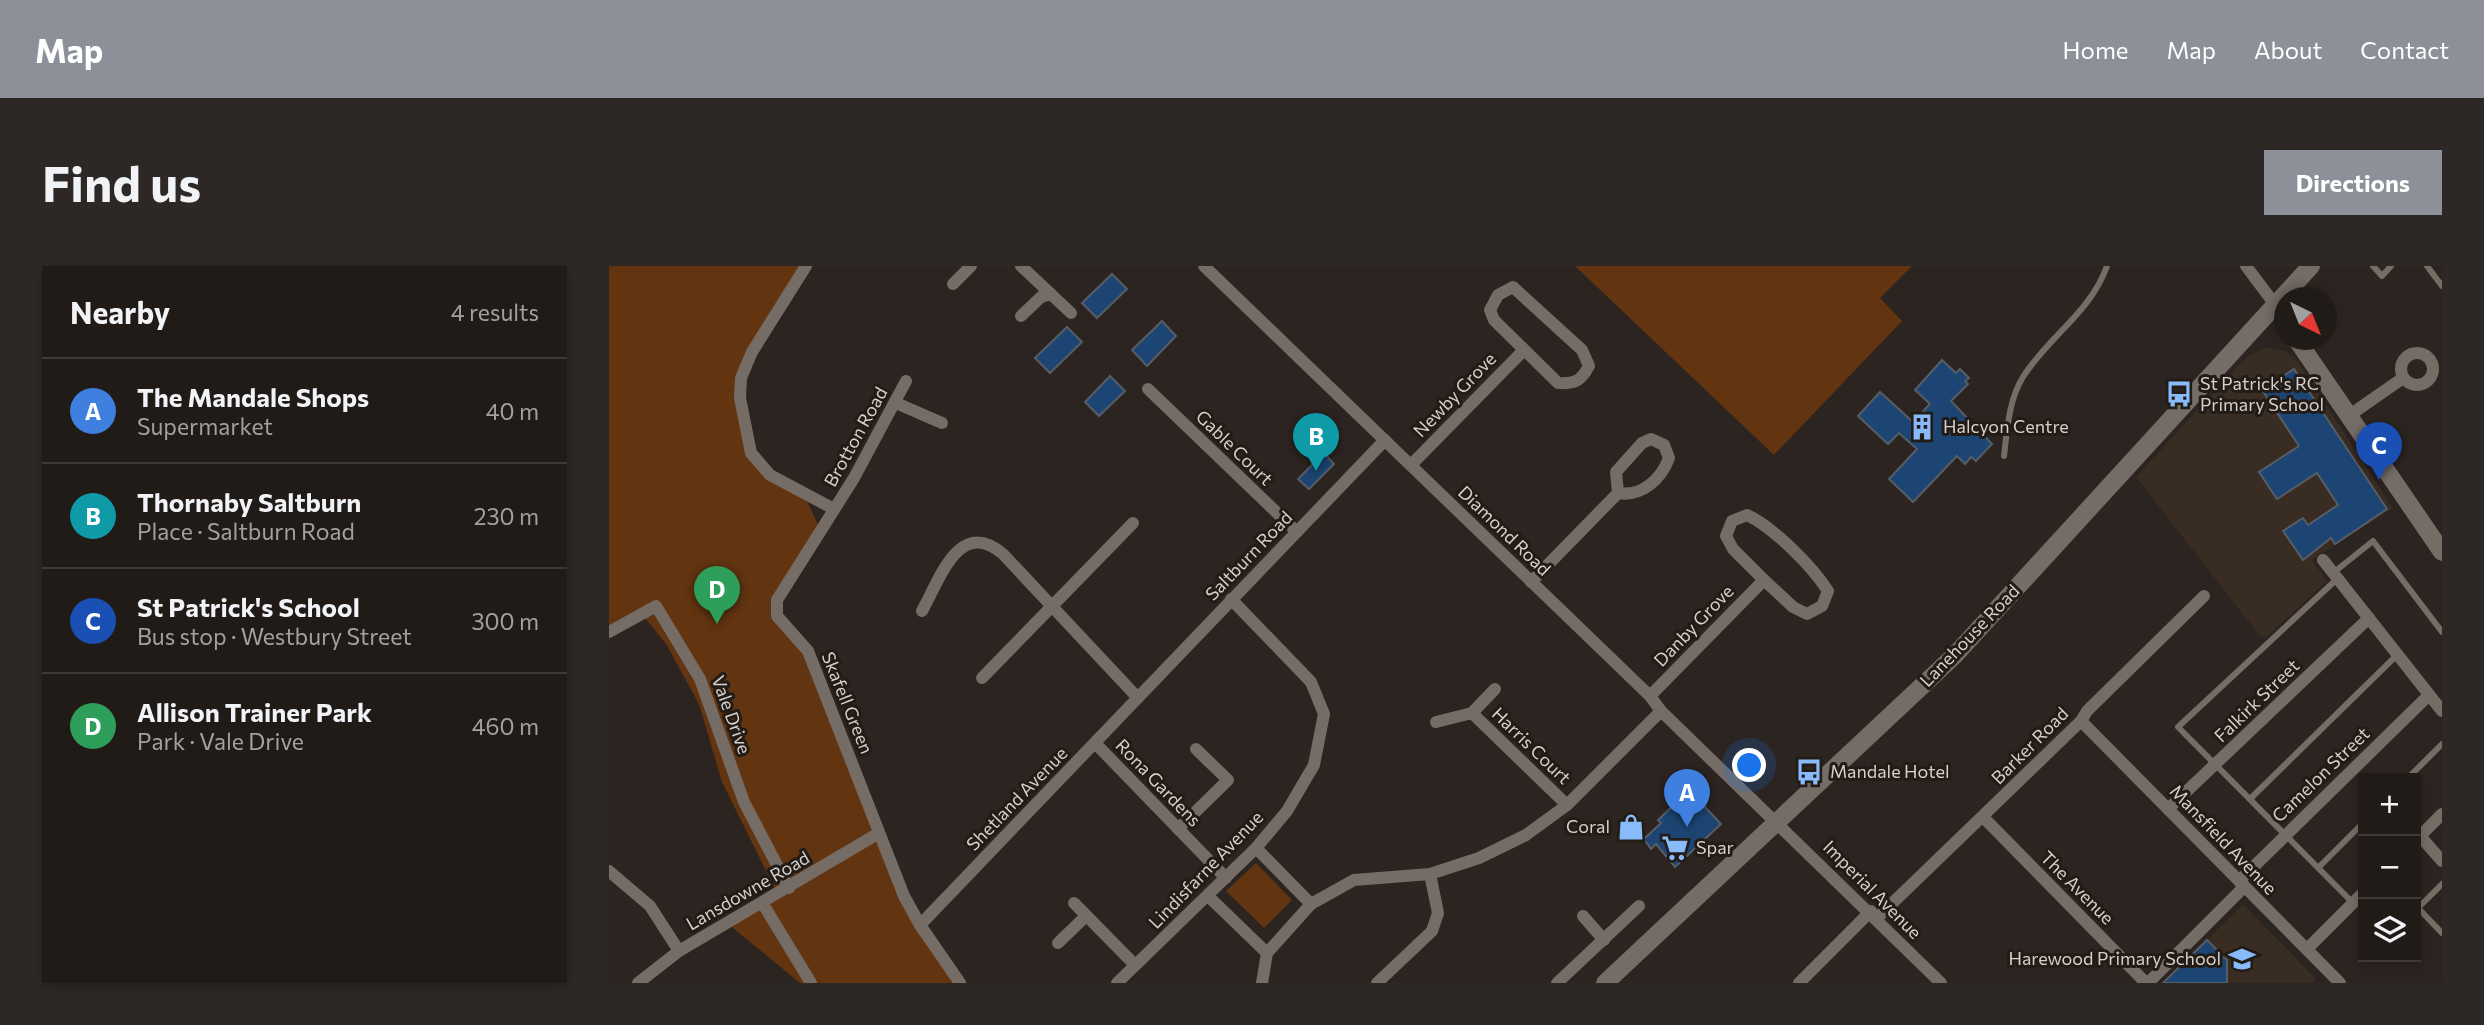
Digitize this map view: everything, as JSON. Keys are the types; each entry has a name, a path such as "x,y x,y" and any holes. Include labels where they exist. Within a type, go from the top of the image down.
{"street":[{"path":"806,266 752,352 741,378 740,398 751,453 770,475 834,509"},
{"path":"953,284 971,266"},
{"path":"1021,266 1071,313"},
{"name":"Diamond Road","path":"1204,266 1778,822"},
{"path":"2246,266 2274,305"},
{"name":"Lanehouse Road","path":"2297,287 2311,266"},
{"name":"Newby Grove","path":"1513,288 1582,350 1589,366 1583,379 1571,384 1558,383 1524,350 1494,320 1490,310 1498,295 1513,288"},
{"path":"1021,316 1041,297 1051,294"},
{"name":"Lanehouse Road","path":"1605,983 1955,655 2274,319"},
{"name":"Newby Grove","path":"1412,465 1524,350"},
{"path":"2303,350 2442,552"},
{"path":"2347,417 2403,378"},
{"name":"Brotton Road","path":"834,509 906,381"},
{"name":"Gable Court","path":"1148,389 1297,533"},
{"path":"896,403 942,423"},
{"path":"1531,582 1618,493 1616,472 1642,443 1651,439 1664,445 1669,458 1666,467 1642,492 1632,495 1618,493"},
{"name":"Saltburn Road","path":"1137,697 1385,440"},
{"name":"Skafell Green","path":"834,509 777,600 777,616 808,652 879,833 920,925 960,983"},
{"path":"1747,515 1760,521 1828,590 1822,606 1807,614 1793,607 1763,580 1733,549 1726,536 1732,521 1747,515"},
{"path":"982,678 1133,523"},
{"path":"922,611 959,550 969,542 982,541 1003,554 1051,609 1137,697"},
{"path":"2323,560 2442,711"},
{"name":"Danby Grove","path":"1650,696 1763,580"},
{"name":"Barker Road","path":"1799,983 1983,817 2081,721 2087,710 2204,596"},
{"name":"Lindisfarne Avenue","path":"1117,983 1256,848 1287,811 1314,765 1324,714 1311,682 1231,599"},
{"name":"Vale Drive","path":"609,632 656,606 700,679 744,802 789,888"},
{"name":"Falkirk Street","path":"2168,809 2369,618"},
{"name":"Harris Court","path":"1436,722 1472,713 1495,689"},
{"name":"Camelon Street","path":"2147,983 2286,835 2429,695"},
{"name":"Shetland Avenue","path":"920,925 1137,697"},
{"path":"1262,983 1267,953 1311,904 1354,880 1430,874 1479,858 1526,835 1567,805 1661,711"},
{"name":"Harris Court","path":"1472,713 1567,805"},
{"name":"Mansfield Avenue","path":"2081,721 2307,949 2335,981"},
{"name":"Rona Gardens","path":"1095,743 1226,878"},
{"path":"1178,829 1228,780 1196,749"},
{"path":"2420,836 2442,814"},
{"name":"The Avenue","path":"1983,817 2147,983"},
{"name":"Imperial Avenue","path":"1778,822 1941,983"},
{"name":"Lansdowne Road","path":"638,983 679,951 763,904 879,833"},
{"path":"2421,841 2442,860"},
{"path":"1256,848 1311,904"},
{"path":"609,871 650,906 679,951"},
{"path":"1377,983 1432,931 1438,913 1430,874"},
{"path":"1208,896 1267,953"},
{"path":"2307,949 2358,898"},
{"path":"763,904 811,983"},
{"path":"1074,904 1135,965"},
{"path":"1557,983 1639,906"},
{"path":"1058,943 1086,916"},
{"path":"1583,916 1604,940"}],"lane":[{"path":"2004,456 2010,410 2022,378 2086,305 2102,282 2107,266"},
{"path":"2373,266 2382,276 2391,266"},
{"path":"2427,266 2442,286"},
{"path":"2353,903 2178,727 2373,541 2442,632"},
{"path":"2250,799 2398,654"},
{"path":"2413,773 2442,744"},
{"path":"2319,867 2358,828"},
{"path":"2442,884 2418,908 2442,933"}],"shaded area":[{"path":"609,266 806,266 741,378 751,453 803,492 821,531 777,600 777,616 806,649 920,925 961,983 800,983 728,924 777,893 722,782 699,704 666,644 641,613 609,632"},
{"path":"1575,266 1912,266 1880,298 1902,321 1774,455"},
{"path":"2267,348 2285,351 2298,362 2393,508 2312,560 2327,581 2266,637 2260,636 2136,477 2251,354"},
{"path":"1256,863 1292,900 1264,928 1226,891"},
{"name":"Harewood Primary School","path":"2243,904 2316,979 2312,983 2163,983"}],"building":[{"path":"1112,274 1127,289 1097,318 1082,303"},
{"path":"1162,321 1176,336 1147,366 1132,350"},
{"path":"1067,327 1082,342 1050,373 1035,358"},
{"name":"Halcyon Centre","path":"1942,360 1956,373 1960,369 1969,378 1965,381 1968,384 1951,401 1992,444 1976,461 1971,457 1965,464 1957,456 1913,502 1889,479 1917,449 1899,433 1888,444 1858,416 1880,392 1913,422 1930,404 1915,390"},
{"path":"2294,369 2387,509 2335,544 2331,538 2303,560 2283,531 2303,518 2308,525 2338,505 2317,473 2277,499 2259,472 2299,446 2262,390"},
{"path":"1110,376 1125,391 1099,416 1085,402"},
{"path":"1324,453 1334,464 1309,489 1298,479"},
{"path":"1689,790 1721,824 1675,867 1656,844 1651,849 1644,839 1661,823 1658,820"},
{"path":"2207,940 2227,960 2227,983 2163,983"}],"place":[{"name":"St Patrick's RC Primary School","path":"2179,394"},
{"name":"Halcyon Centre","path":"1922,427"},
{"name":"Thornaby Saltburn","path":"1316,471"},
{"name":"St Patrick's School","path":"2379,480"},
{"name":"Allison Trainer Park","path":"717,624"},
{"name":"Mandale Hotel","path":"1809,772"},
{"name":"Coral","path":"1631,827"},
{"name":"The Mandale Shops","path":"1687,827"},
{"name":"Spar","path":"1675,848"},
{"name":"Harewood Primary School","path":"2242,959"}]}
